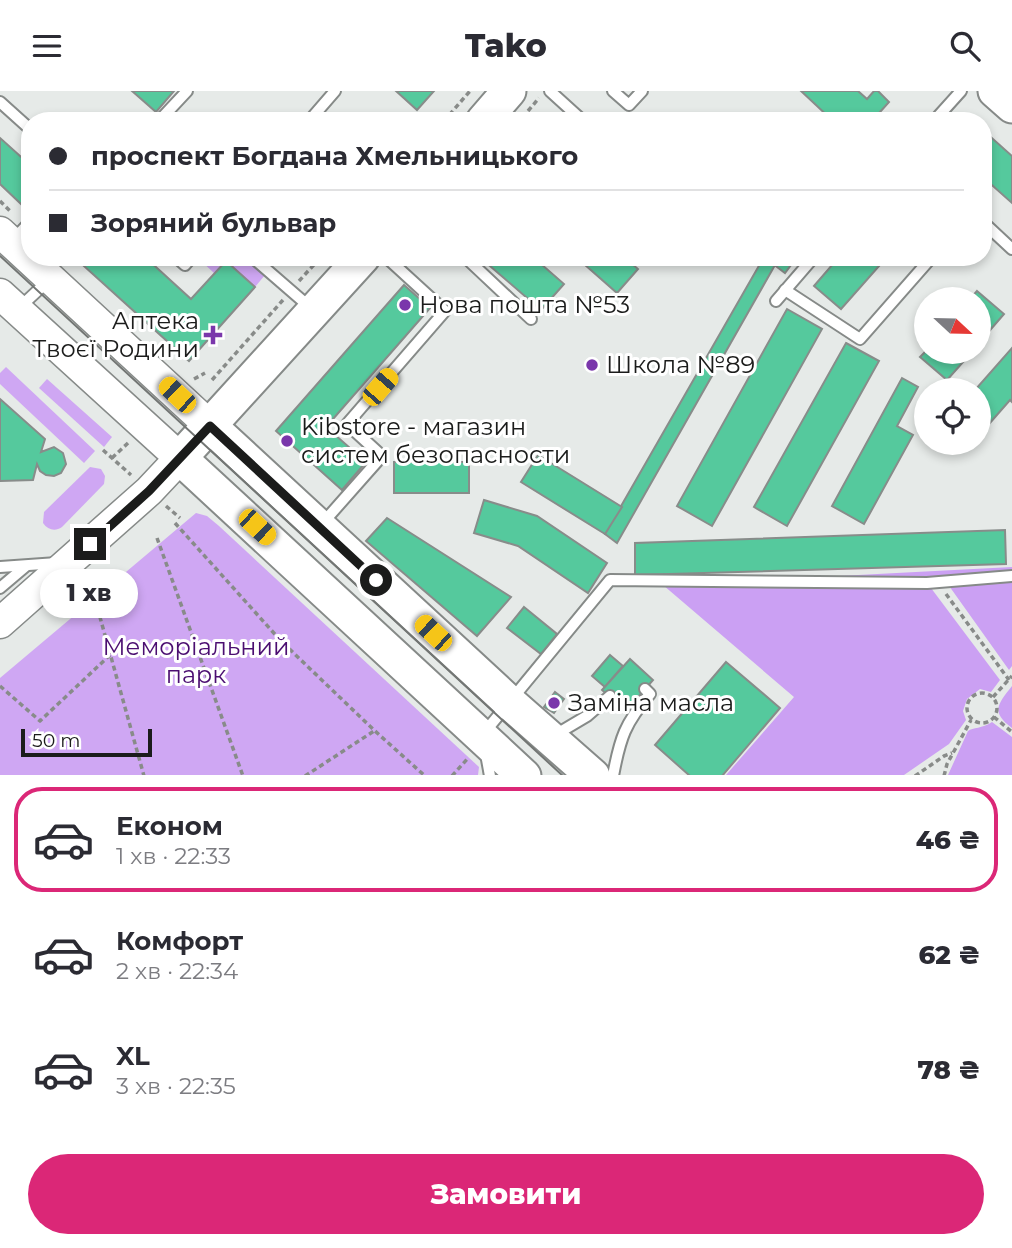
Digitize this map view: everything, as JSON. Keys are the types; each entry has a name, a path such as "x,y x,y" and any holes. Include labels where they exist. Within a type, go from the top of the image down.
{"main road":[{"path":"995,91 1012,106"},
{"path":"500,112 518,102"},
{"path":"41,266 51,279 319,527 510,703 593,775"},
{"path":"0,623 149,491 210,426 302,301 350,266"},
{"path":"8,302 180,458 477,744 524,775"}],"lane":[{"path":"167,112 187,91"},
{"path":"317,112 335,91"},
{"path":"547,91 572,112"},
{"path":"613,91 629,105 642,91"},
{"path":"942,112 961,91"},
{"path":"0,102 21,121"},
{"path":"992,230 1012,249"},
{"path":"262,266 302,301"},
{"path":"319,527 382,456 347,424 445,311 396,266"},
{"path":"475,266 531,319"},
{"path":"776,302 806,266"},
{"path":"785,290 860,339 924,266"},
{"path":"8,302 51,279"},
{"path":"0,567 71,562"},
{"path":"0,588 26,566"},
{"path":"491,775 477,744 610,580 938,583 1012,576"},
{"path":"613,775 622,735 634,713 650,694 645,689"},
{"path":"550,738 587,716 610,696"}],"path":[{"path":"452,112 470,91"},
{"path":"518,102 547,91"},
{"path":"212,380 302,301 317,266"},
{"path":"103,450 136,479"},
{"path":"175,523 281,641 374,731 425,775"},
{"path":"157,538 243,775"},
{"path":"938,583 1010,678 993,697"},
{"path":"93,593 144,775"},
{"path":"0,686 40,721 110,655"},
{"path":"980,692 993,697 997,705 994,717 982,723 971,720 966,710 973,697 980,692"},
{"path":"994,717 1012,732"},
{"path":"944,775 952,753 971,720"},
{"path":"305,775 374,731"},
{"path":"452,775 477,744"},
{"path":"915,775 952,753"}],"green space":[{"path":"206,266 221,266 214,273"},
{"path":"232,266 272,266 255,287"},
{"path":"6,367 95,451 84,463 0,384 0,373"},
{"path":"47,379 112,437 104,447 39,388"},
{"path":"90,467 101,469 105,476 104,484 62,527 54,530 47,527 43,523 44,512"},
{"name":"Меморіальний парк","path":"196,513 207,516 219,526 479,767 478,775 0,775 0,678"}],"shaded area":[{"path":"1012,567 1012,666 1009,670 947,583 928,584 1000,680 991,692 980,689 967,699 963,711 966,720 949,744 904,775 726,775 794,697 663,585"},
{"path":"1012,686 1012,728 1001,717 998,708"},
{"path":"992,722 1012,737 1012,775 948,775 968,731"}],"building":[{"path":"132,91 174,91 156,112"},
{"path":"396,91 434,91 417,110"},
{"path":"801,91 858,91 867,99 874,91 878,91 889,102 880,112 823,112"},
{"path":"0,138 21,157 21,204 0,184"},
{"path":"992,138 1012,156 1012,203 992,185"},
{"path":"84,266 155,266 191,299 221,266 232,266 255,287 189,361"},
{"path":"490,266 543,266 564,284 541,310"},
{"path":"586,266 634,266 638,269 617,293"},
{"path":"759,266 774,266 617,543 605,534"},
{"path":"776,266 790,266 785,273"},
{"path":"831,266 879,266 841,309 814,286"},
{"path":"404,285 430,308 326,427 366,462 342,490 276,431"},
{"path":"991,303 1004,314 991,329"},
{"path":"787,309 822,329 712,526 677,506"},
{"path":"846,343 879,361 787,526 754,507"},
{"path":"1012,348 1012,402 1010,400 991,422 991,378 986,378"},
{"path":"928,364 961,364 949,378 945,378"},
{"path":"902,378 914,385 914,394 897,426 913,435 864,524 832,506"},
{"path":"0,399 45,439 41,452 54,447 63,453 66,464 61,473 46,475 40,471 37,464 33,480 0,481"},
{"path":"538,455 622,507 605,534 521,482"},
{"path":"394,462 469,462 469,493 394,493"},
{"path":"484,500 537,516 607,563 588,593 518,546 474,533"},
{"path":"387,518 511,597 477,636 366,541"},
{"path":"1005,530 1006,564 635,575 635,543"},
{"path":"524,607 557,634 541,654 507,628"},
{"path":"610,655 623,666 605,687 592,676"},
{"path":"630,659 653,680 626,711 602,690"},
{"path":"726,662 780,708 723,775 689,775 655,745"},
{"name":"Заміна масла","path":"555,692 564,699 554,713 544,707"}],"tram line":[{"path":"0,256 562,775"}],"place":[{"name":"Нова пошта №53","path":"405,305"},
{"name":"Аптека Твоєї Родини","path":"213,335"},
{"name":"Школа №89","path":"592,365"},
{"name":"Kibstore - магазин систем безопасности","path":"287,441"},
{"name":"Заміна масла","path":"554,703"}],"route":[{"path":"90,544 149,491 210,426 376,580"}]}
